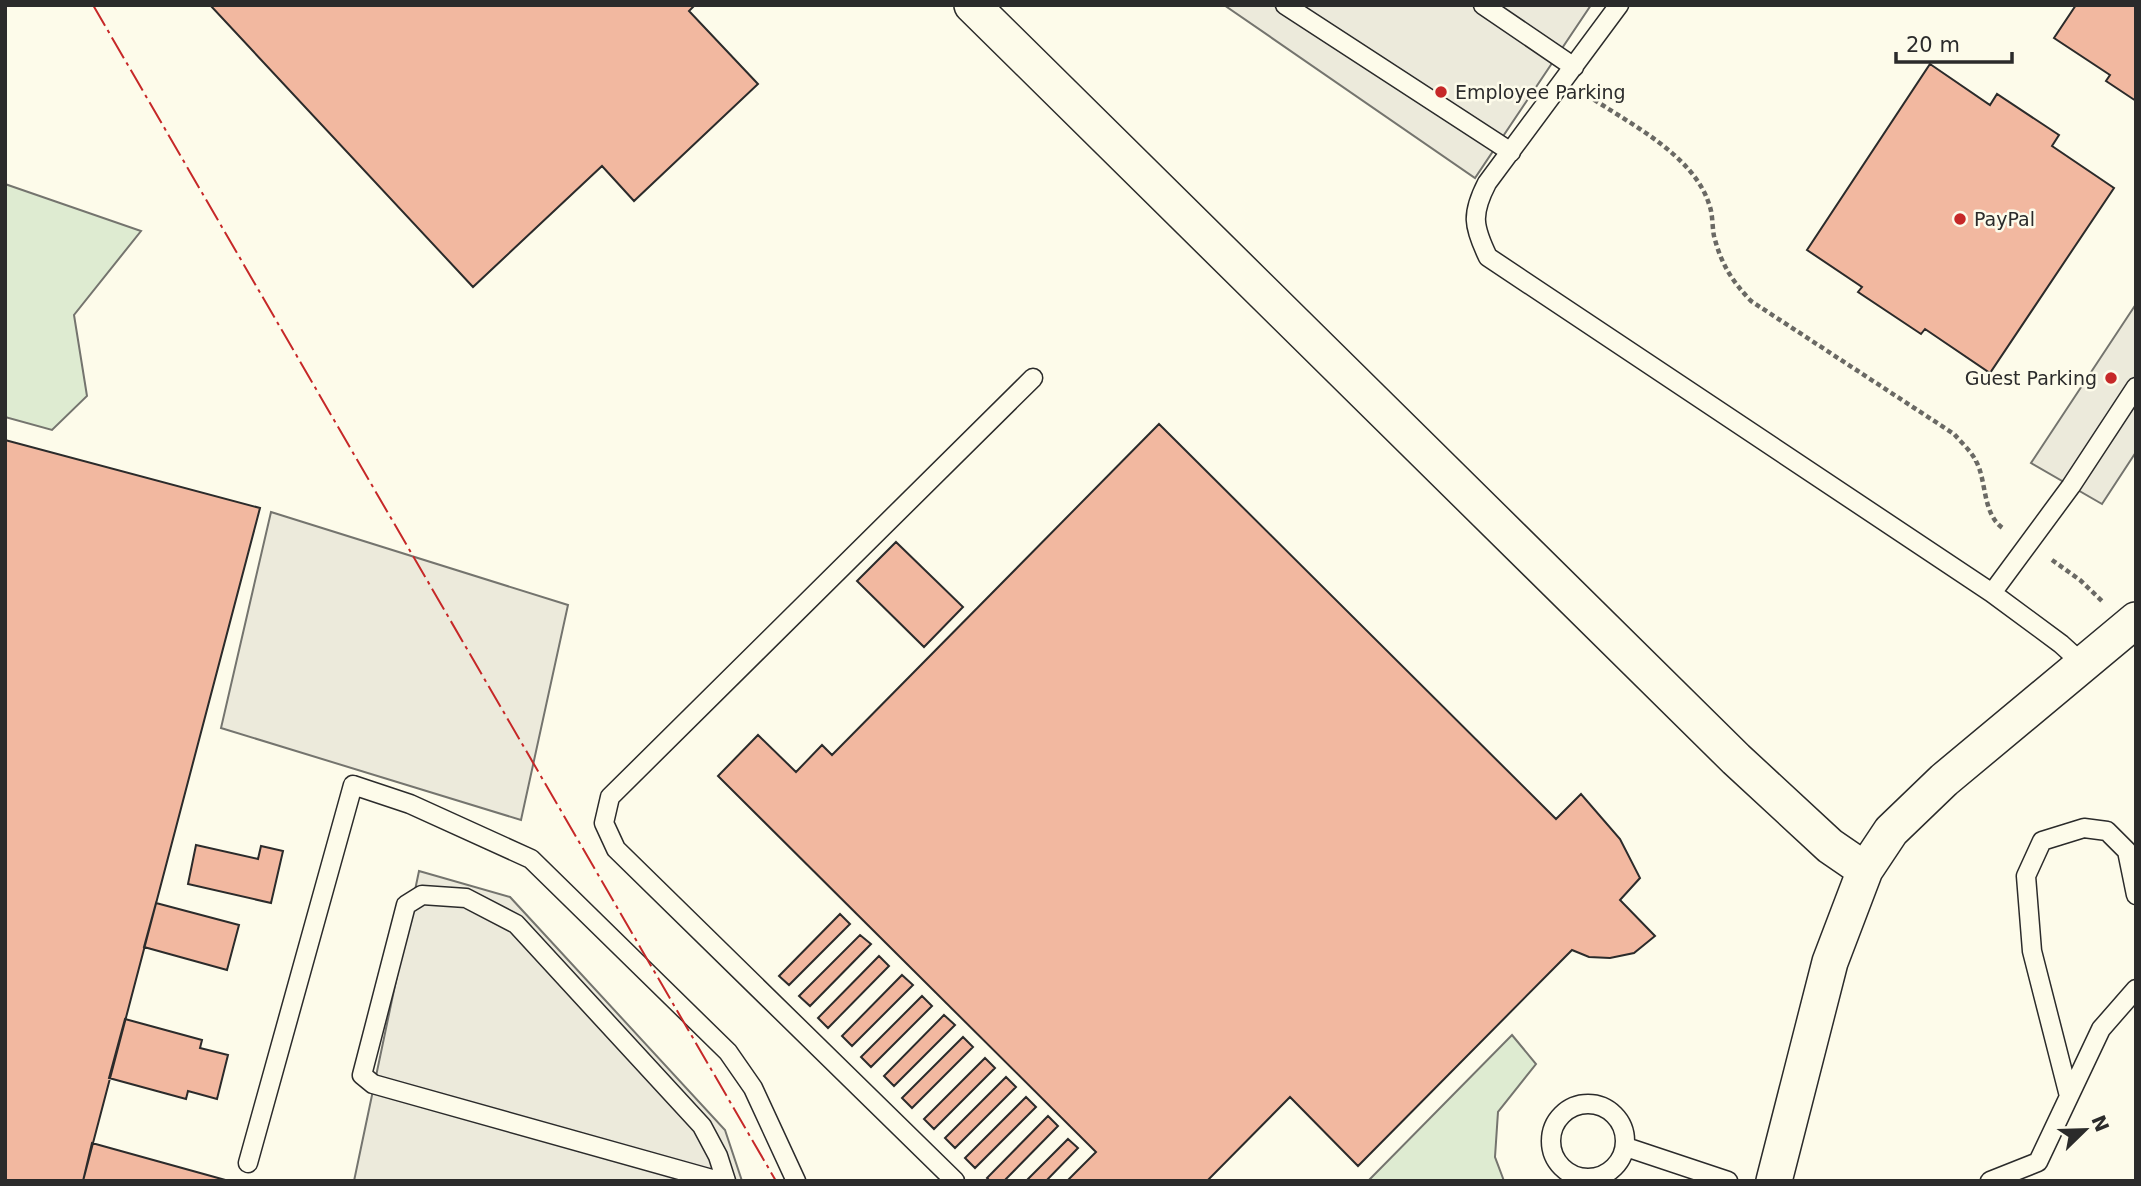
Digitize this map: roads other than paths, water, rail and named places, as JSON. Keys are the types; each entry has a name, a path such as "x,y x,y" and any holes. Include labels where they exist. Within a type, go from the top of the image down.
{"street":[{"path":"972,5 1736,759 1830,846 1865,870"},
{"path":"1774,1181 1830,962 1865,870 1891,831 1944,780 2132,623"}],"lane":[{"path":"1285,5 1511,152"},
{"path":"1483,5 1569,74"},
{"path":"1619,5 1486,183 1476,203 1476,233 1488,257 1992,593 2061,644 2083,664"},
{"path":"955,1181 616,849 604,823 610,797 1033,378"},
{"path":"1992,593 2071,486 2136,387"},
{"path":"248,1163 353,785 410,804 531,859 728,1052 753,1088 796,1181"},
{"path":"2069,1096 2032,951 2026,876 2042,841 2084,828 2107,831 2127,851 2136,895"},
{"path":"719,1181 373,1084 362,1075 406,905 422,895 466,898 516,924 702,1126 718,1156 726,1181"},
{"path":"1990,1181 2038,1161 2101,1029 2136,989"},
{"path":"1581,1103 1605,1106 1622,1123 1626,1147 1616,1168 1595,1179 1583,1178 1571,1176 1554,1160 1550,1136 1560,1115 1570,1109 1581,1103"},
{"path":"1626,1147 1728,1181"}],"place":[{"name":"Employee Parking","path":"1441,92"},
{"name":"PayPal","path":"1960,219"},
{"name":"Guest Parking","path":"2111,378"}]}
